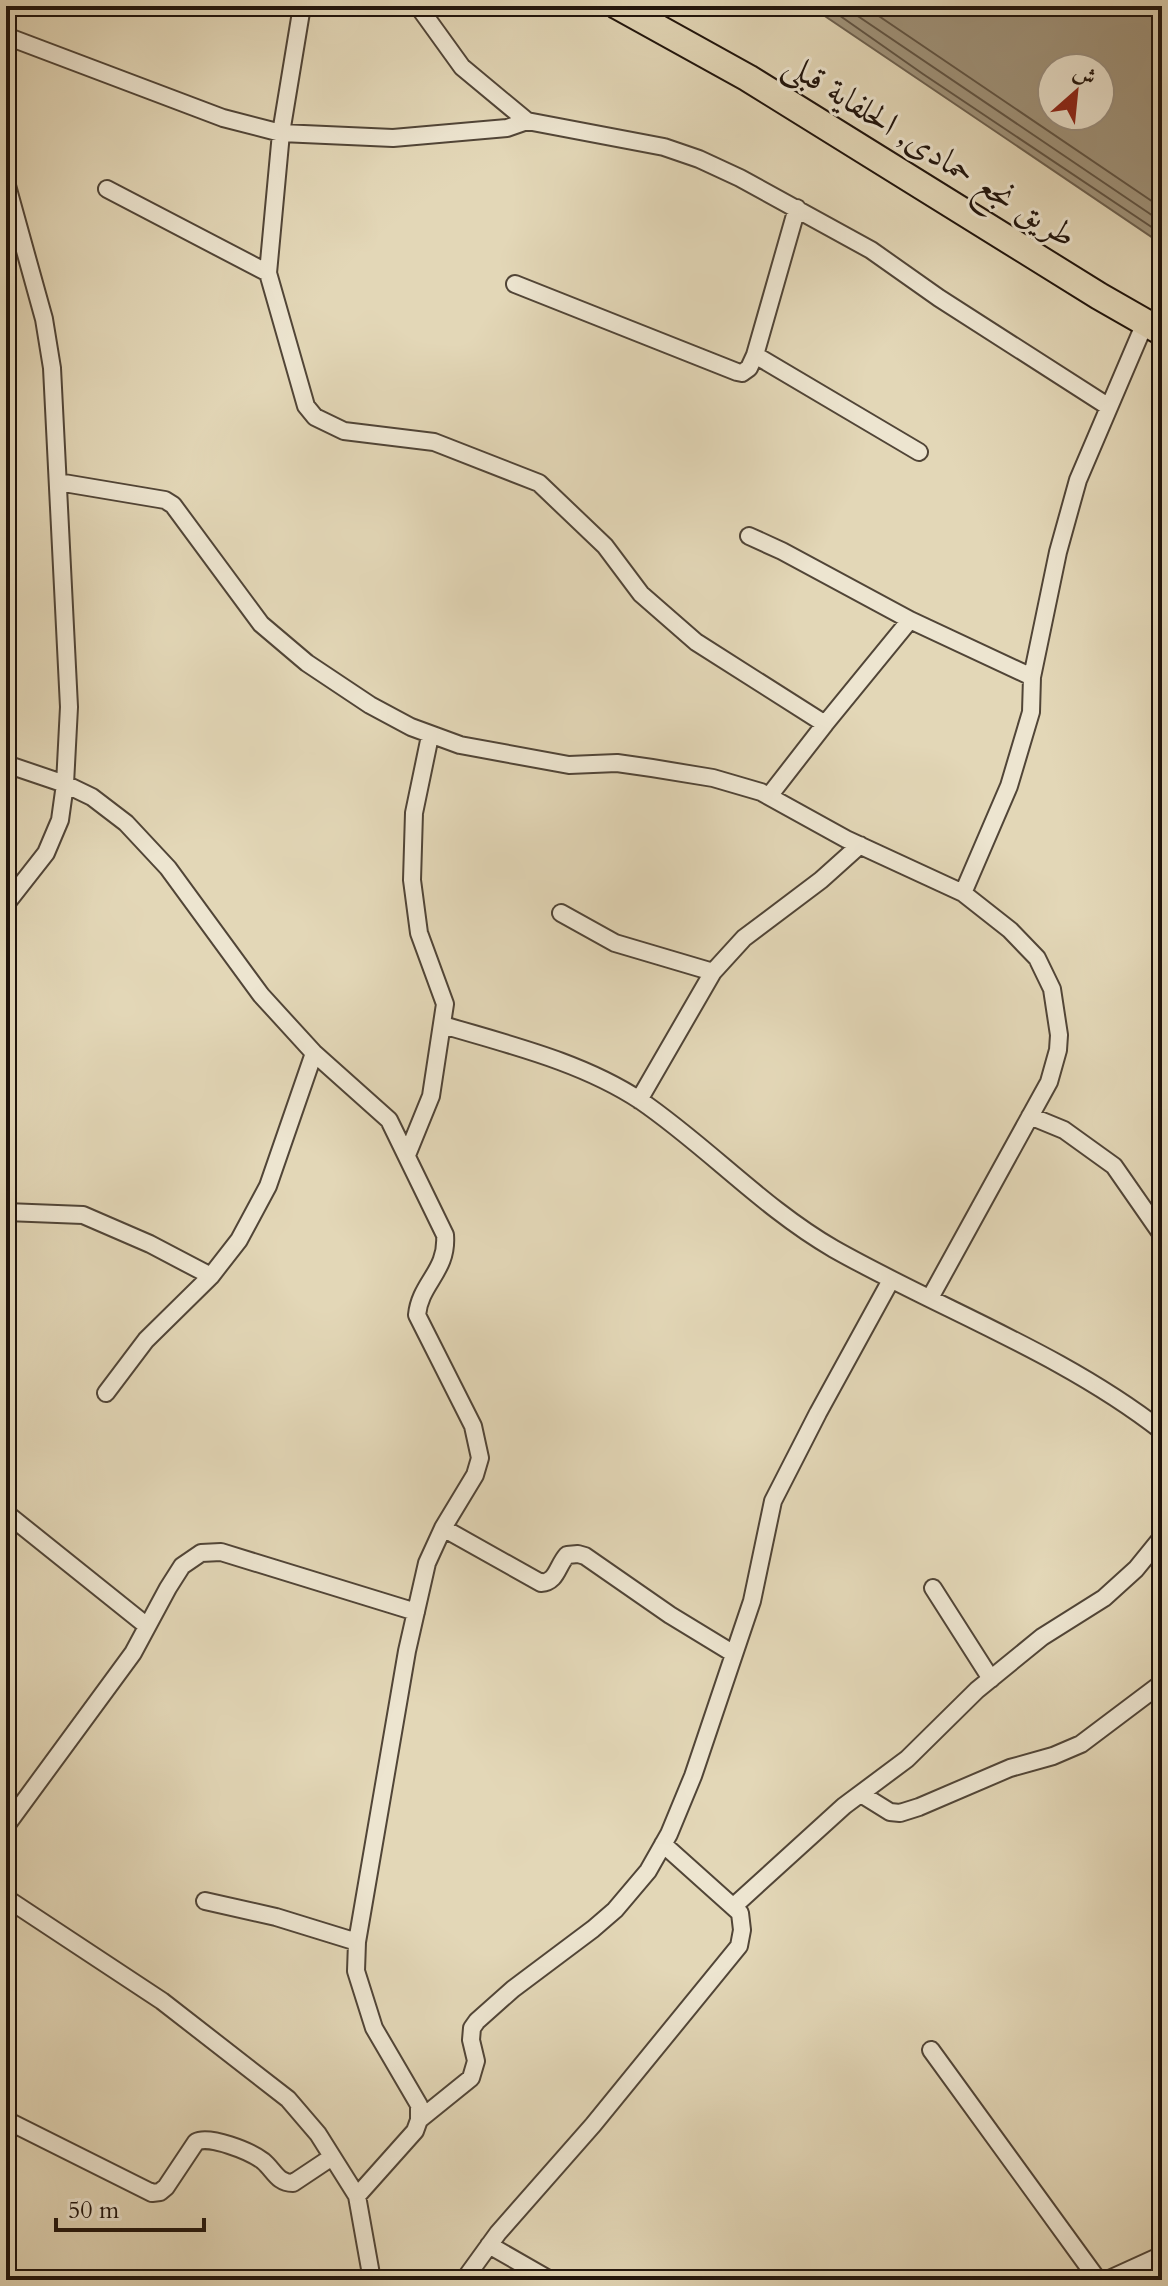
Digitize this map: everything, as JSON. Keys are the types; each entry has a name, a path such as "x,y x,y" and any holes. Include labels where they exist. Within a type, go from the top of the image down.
{"main road":[{"name":"طريق نجع حمادى, الحلفاية قبلى","path":"618,6 748,78 1154,328"}],"street":[{"path":"302,6 281,133 268,273 306,406 315,417 344,431 434,442 539,483 605,546 641,594 696,642 825,724"},
{"path":"418,6 462,67 527,121 664,147 699,159 797,208 871,250 939,298 1109,407"},
{"path":"6,36 223,118 281,133 393,138 507,128 527,121"},
{"path":"6,182 44,319 52,368 69,707 60,820 46,853 6,904"},
{"path":"107,189 268,273"},
{"path":"515,284 742,373 752,364 755,355 797,208"},
{"path":"963,893 1009,786 1031,712 1032,677 1058,552 1078,480 1109,407 1154,328"},
{"path":"755,355 919,452"},
{"path":"58,482 165,500 173,505 261,624 307,663 370,705 430,736 460,745 569,765 617,763 713,778 769,796 860,845 963,893 1010,930 1037,958 1052,989 1058,1050 1049,1082 930,1298"},
{"path":"749,536 910,620 1032,677"},
{"path":"769,796 910,620"},
{"path":"407,1155 431,1096 445,1004 419,933 412,880 414,813 430,736"},
{"path":"6,764 65,784 92,797 126,823 147,845 196,904 261,995 314,1053 389,1120 445,1235 446,1249 438,1272 422,1295 418,1319 473,1426 480,1458 475,1475 443,1528 427,1563 407,1651 357,1942 356,1971 374,2028 419,2105 419,2120 415,2131 357,2196"},
{"path":"639,1100 713,972 744,938 821,880 860,845"},
{"path":"561,913 615,943 713,972"},
{"path":"443,1025 570,1066 639,1100 772,1206 830,1246 891,1280 992,1327 1088,1381 1162,1431"},
{"path":"106,1393 146,1340 211,1276 239,1240 258,1207 314,1053"},
{"path":"1030,1116 1064,1130 1114,1166 1162,1235"},
{"path":"6,1212 83,1215 150,1244 211,1276"},
{"path":"419,2120 471,2078 476,2061 471,2040 472,2028 477,2021 615,1910 648,1871 693,1776 752,1601 773,1501 891,1280"},
{"path":"6,1513 147,1626"},
{"path":"443,1528 541,1583 554,1578 567,1555 585,1556 670,1615 734,1654"},
{"path":"734,1906 861,1794 907,1759 991,1679 1042,1637 1104,1598 1136,1569 1162,1537"},
{"path":"6,1826 133,1653 182,1566 201,1553 221,1552 416,1612"},
{"path":"933,1588 991,1679"},
{"path":"861,1794 890,1812 900,1813 919,1807 1010,1768 1053,1756 1081,1744 1162,1683"},
{"path":"464,2280 489,2245 735,1954 742,1930 740,1913 663,1844"},
{"path":"6,1898 162,2001 288,2099 318,2134 357,2196 372,2280"},
{"path":"205,1901 276,1917 357,1942"},
{"path":"931,2050 1098,2280"},
{"path":"6,2120 152,2193 166,2187 196,2142 203,2138 254,2156 263,2161 277,2178 288,2183 332,2157"},
{"path":"489,2245 550,2280"},
{"path":"1107,2280 1162,2255"}],"water":[{"path":"810,6 1162,6 1162,244"}]}
